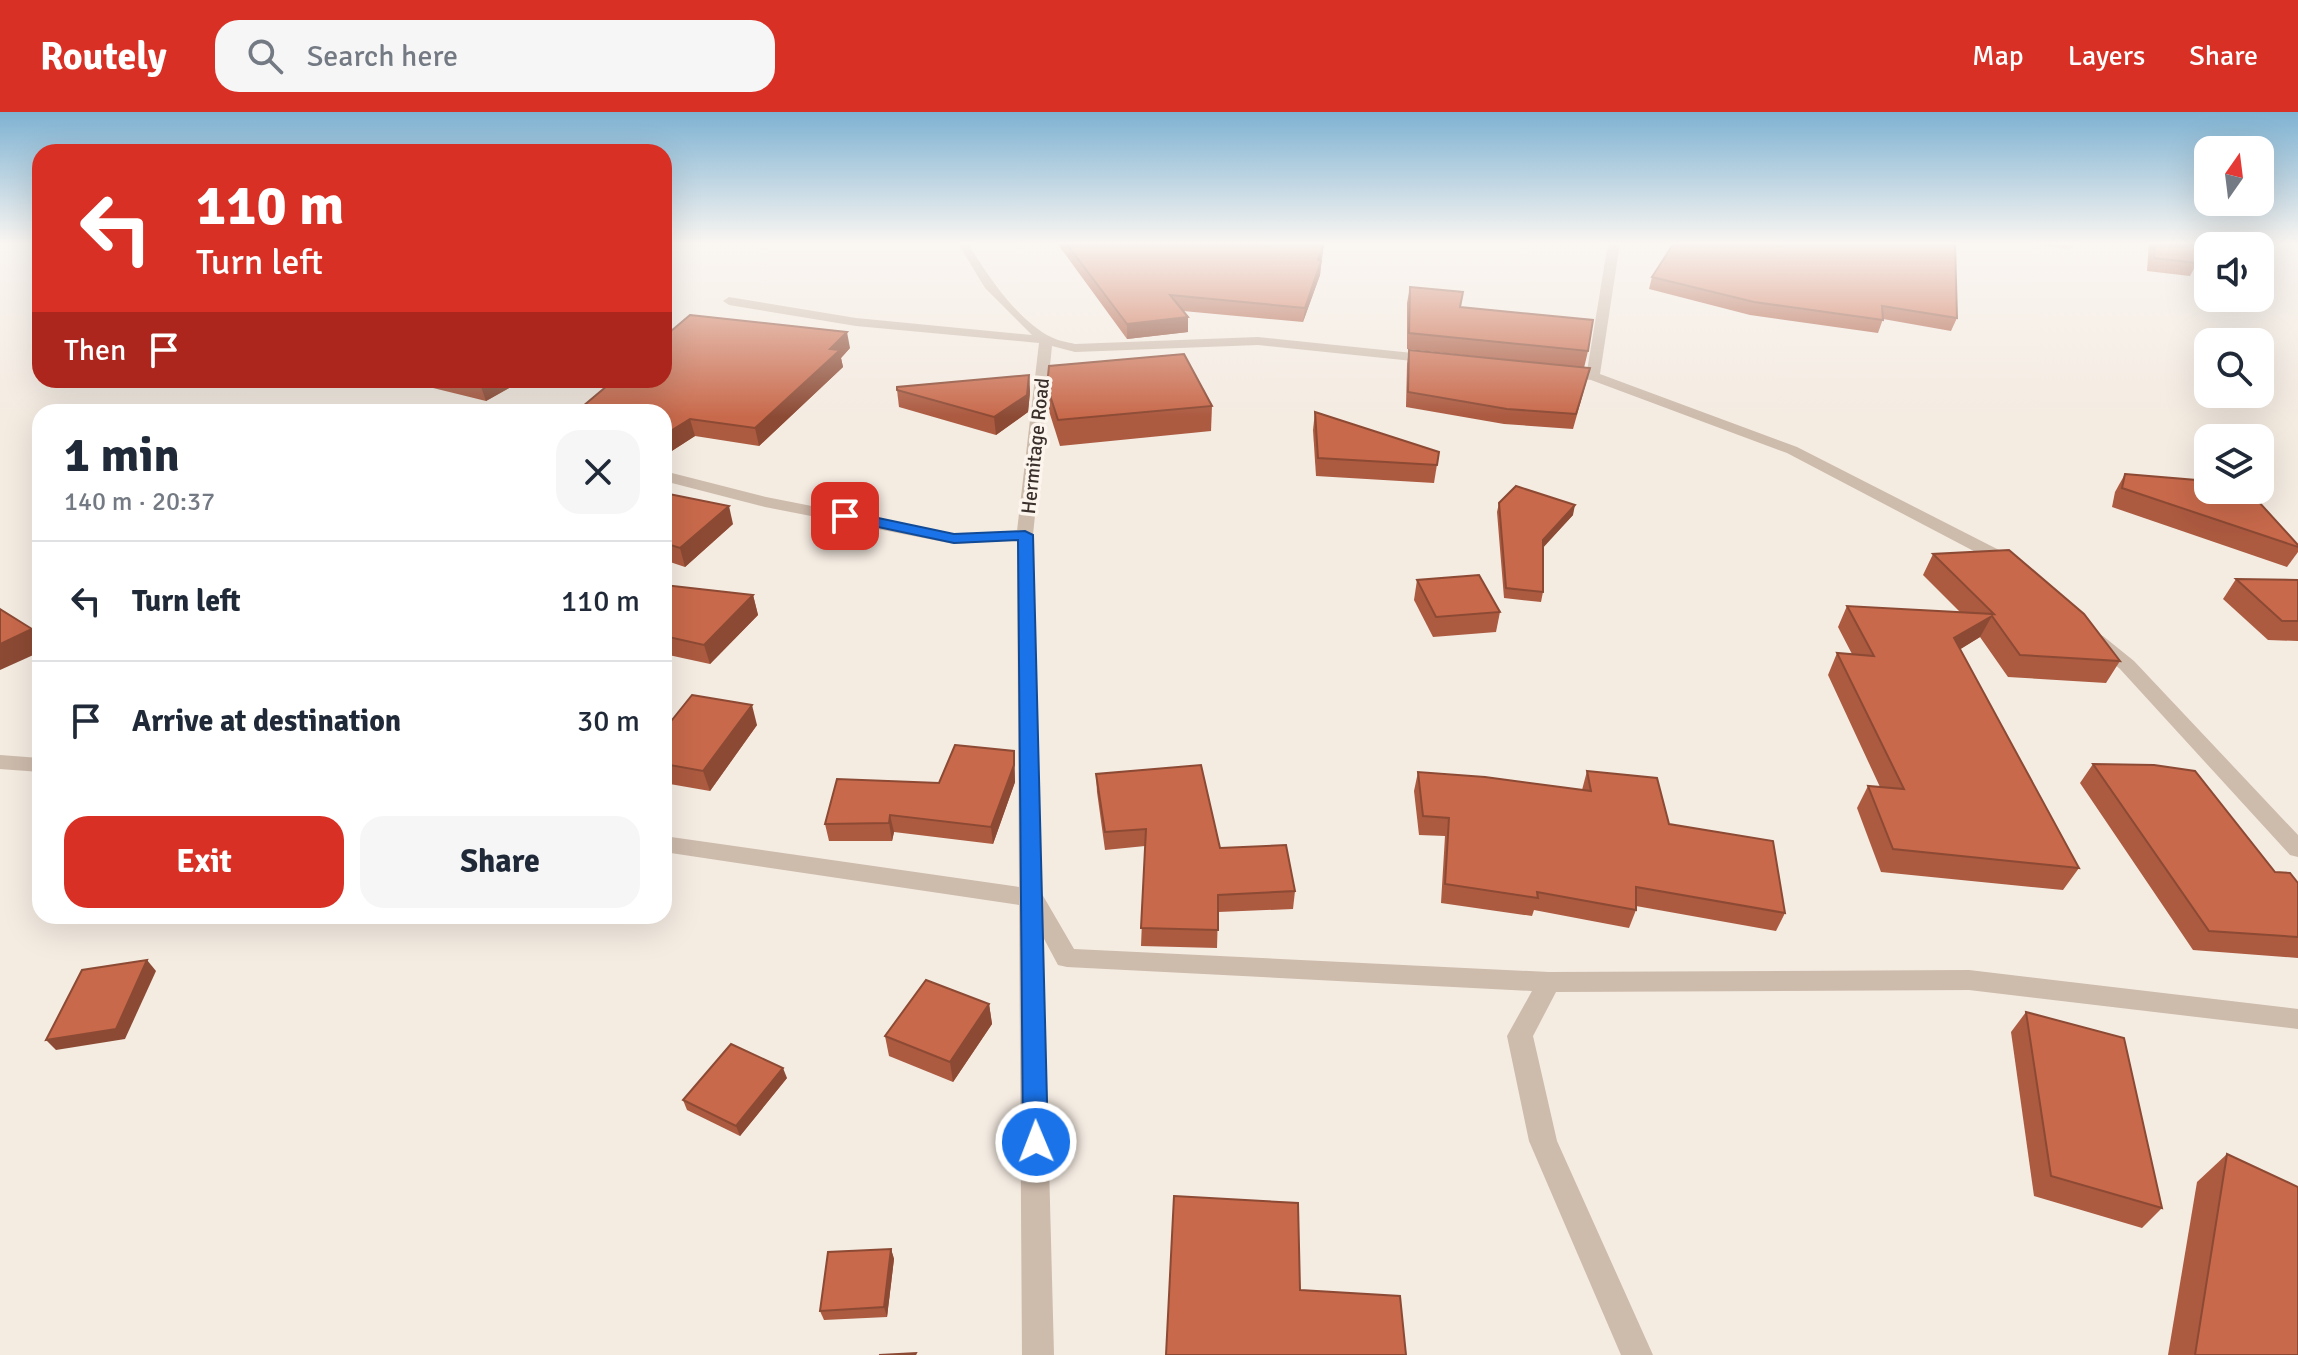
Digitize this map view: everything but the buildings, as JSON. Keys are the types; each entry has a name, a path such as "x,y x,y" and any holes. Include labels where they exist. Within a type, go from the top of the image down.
{"street":[{"path":"729,301 856,322 1046,340 1075,348 1258,341 1456,361"},
{"path":"999,301 1046,340"},
{"path":"1593,376 1605,301"},
{"name":"Hermitage Road","path":"1038,1355 1025,535 1046,340"},
{"path":"1547,371 1593,376 1792,450 1993,554 2018,574"},
{"path":"672,478 765,502 954,539 1025,535"},
{"path":"2078,625 2127,665 2298,849"},
{"path":"0,762 32,764"},
{"path":"672,845 1033,898 1067,958 1549,982 1969,980 2298,1019"},
{"path":"1549,982 1520,1036 1543,1141 1637,1355"}],"route":[{"path":"845,516 954,539 1025,535 1036,1142"}]}
